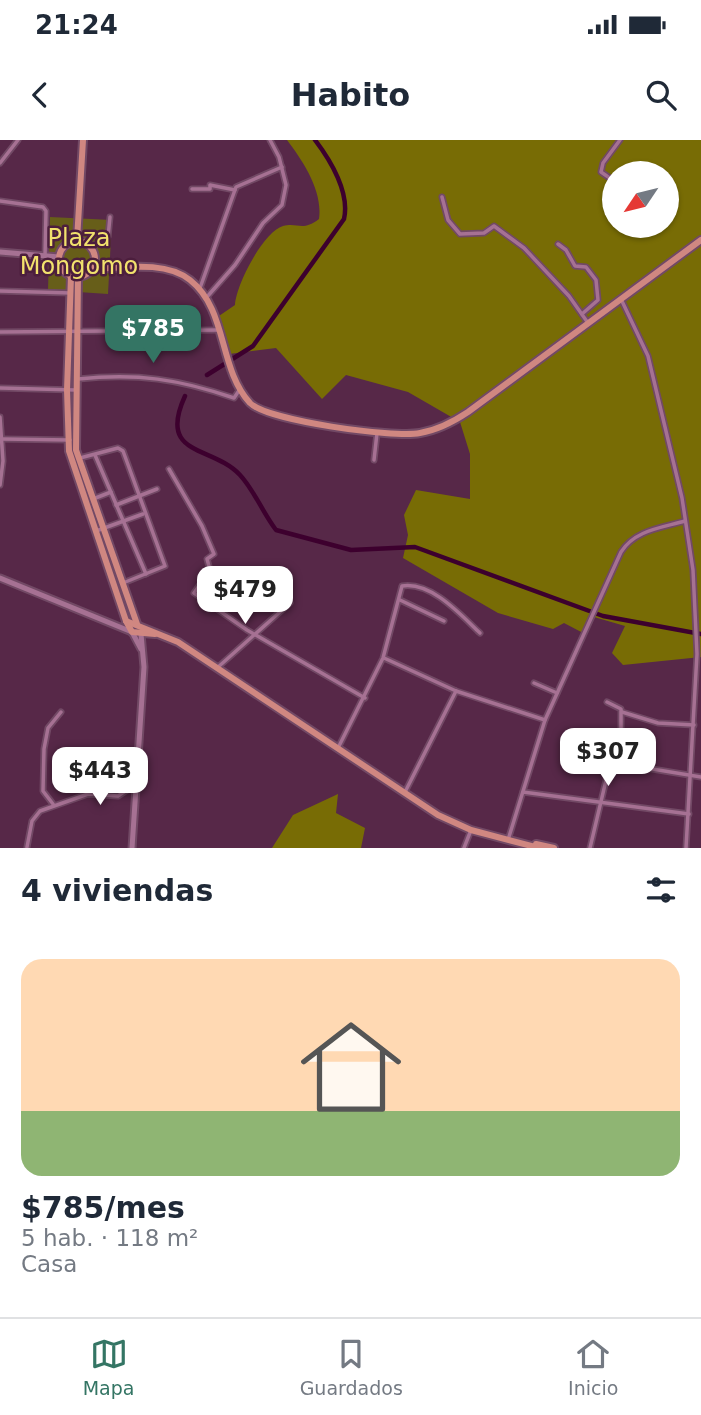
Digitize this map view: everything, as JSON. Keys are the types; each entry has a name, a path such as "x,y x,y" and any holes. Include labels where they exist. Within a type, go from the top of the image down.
{"main road":[{"path":"77,240 83,140"},
{"path":"74,276 63,271 59,257 66,243 77,240 91,247 93,265"},
{"path":"74,276 93,265 107,268 167,269 190,279 206,299 231,367 250,402 272,416 418,434 450,424 701,240"},
{"path":"74,276 71,390 75,460 126,621 132,632 164,635"},
{"path":"71,390 75,379 72,330"},
{"path":"99,530 141,634"},
{"path":"126,621 164,635 438,815 471,830 555,847"},
{"path":"511,840 539,848"}],"street":[{"path":"0,163 18,140"},
{"path":"206,299 235,265 263,223 282,205 286,185 282,167 270,140"},
{"path":"604,161 620,140"},
{"path":"200,289 238,185 282,167"},
{"path":"192,188 210,189 210,186 216,185 235,190"},
{"path":"442,197 448,220 460,234 484,233 494,226 524,248 588,323"},
{"path":"0,201 43,207 46,211 45,256"},
{"path":"91,247 108,237 110,217"},
{"path":"558,244 575,266 586,267 596,280 598,300 582,314"},
{"path":"0,252 59,257"},
{"path":"0,291 74,293"},
{"path":"621,299 648,356 685,521 697,623 686,848"},
{"path":"0,332 219,330"},
{"path":"75,379 159,378 183,381 234,398 241,387"},
{"path":"0,388 71,390"},
{"path":"0,417 3,461 0,485"},
{"path":"374,460 377,431"},
{"path":"2,439 72,440"},
{"path":"75,460 118,448 123,452 165,566 122,583"},
{"path":"96,455 146,574"},
{"path":"169,469 202,526 214,554 207,559 210,570 194,593 254,634 365,698"},
{"path":"116,505 157,489"},
{"path":"89,500 111,492"},
{"path":"99,530 144,514"},
{"path":"511,840 545,720 629,540 685,521"},
{"path":"0,579 132,632 143,652"},
{"path":"337,750 383,658 400,600 401,586 416,587 441,599 480,633"},
{"path":"400,600 444,621"},
{"path":"217,668 290,603"},
{"path":"107,622 126,621"},
{"path":"132,848 143,690 141,634"},
{"path":"383,658 456,691 545,720"},
{"path":"534,683 557,693"},
{"path":"404,793 456,691"},
{"path":"607,702 622,712 658,723 694,725"},
{"path":"53,804 43,792 44,750 48,728 61,712"},
{"path":"590,848 610,762 619,738 622,712"},
{"path":"610,762 701,777"},
{"path":"27,847 32,821 40,811 53,804 88,794 118,796 136,785"},
{"path":"523,792 601,800 689,814"},
{"path":"464,848 471,830"}],"green space":[{"name":"Plaza Mongomo","path":"50,217 112,220 108,294 48,290"}],"shaded area":[{"path":"287,140 701,140 701,657 623,665 612,653 625,626 594,617 585,634 564,623 553,629 498,613 403,558 408,535 404,515 416,490 470,499 470,454 460,422 408,392 346,375 322,399 276,348 229,354 216,318 235,305 245,273 259,248 275,230 283,226 304,226 319,219 318,198 305,167"},
{"path":"338,794 336,813 365,828 361,848 272,848 293,815"}],"waterway":[{"path":"207,375 253,346 344,219 342,188 333,167 315,140"},
{"path":"185,396 178,416 178,430 183,440 191,447 228,465 240,475 276,530 351,550 415,547 603,616 701,634"}]}
